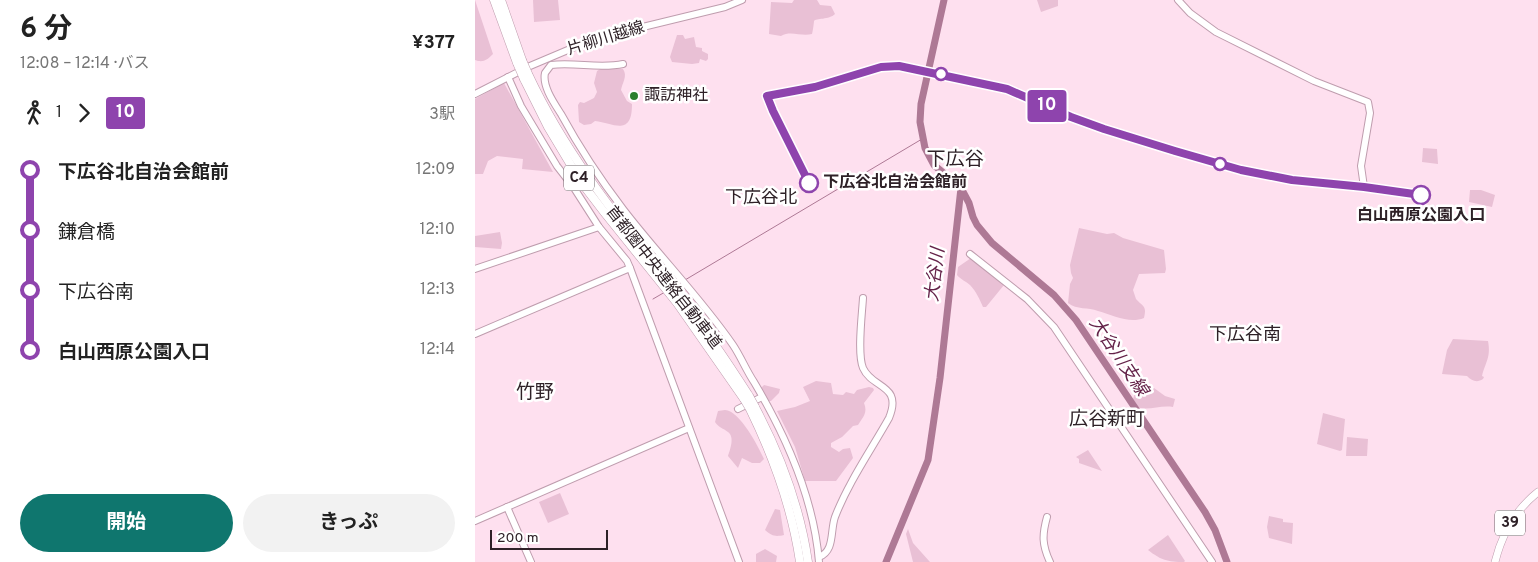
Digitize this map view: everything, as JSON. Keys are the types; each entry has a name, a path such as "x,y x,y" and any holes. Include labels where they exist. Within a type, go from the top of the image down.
{"highway":[{"name":"首都圏中央連絡自動車道","path":"494,0 547,126 581,182 724,357 771,436 798,512 807,562"},
{"name":"首都圏中央連絡自動車道","path":"501,0 520,62"},
{"name":"首都圏中央連絡自動車道","path":"753,408 781,479 791,514 800,562"}],"main road":[{"name":"39","path":"1495,562 1510,523 1538,492"}],"street":[{"name":"片柳川越線","path":"475,94 582,44 618,33 725,7 742,0"},
{"path":"1179,0 1191,14 1215,32 1314,81 1368,102 1370,113 1361,166 1364,187"},
{"path":"623,64 610,66 551,65 545,73 545,82 563,119 591,164 623,210 684,282 733,346 778,424 794,460 805,493 819,560 828,552 835,516 889,418 892,408 891,398 887,390 867,375 861,362 863,298"},
{"path":"510,76 521,106 557,166 599,226 627,261 739,562"},
{"path":"475,269 599,226"},
{"path":"970,254 1027,299 1054,327 1211,562"},
{"path":"475,334 630,268"},
{"path":"737,409 762,397"},
{"path":"475,521 689,428"},
{"path":"507,507 531,562"},
{"path":"1047,517 1043,534 1046,554 1050,562"}],"shaded area":[{"path":"475,0 493,54 483,61 475,60"},
{"path":"533,0 558,0 560,20 534,22"},
{"path":"794,0 817,0 820,5 831,6 835,14 814,21 812,34 785,34 781,36 769,34 771,2 792,3"},
{"path":"1037,0 1058,0 1058,6 1041,12"},
{"path":"677,35 683,35 685,39 694,37 696,47 702,48 702,51 708,54 708,59 706,61 700,59 699,63 692,64 672,62 670,57"},
{"path":"602,68 623,69 624,72 625,77 621,90 627,101 632,104 629,121 621,126 595,121 584,125 579,122 578,105 580,102 584,103 594,98 597,92 594,83 597,71"},
{"path":"504,83 553,172 522,169 523,159 497,156 488,161 483,174 475,174 475,99"},
{"path":"1423,148 1437,149 1438,164 1422,162"},
{"path":"1470,190 1481,190 1495,195 1492,207 1469,202"},
{"path":"1079,228 1107,234 1114,233 1123,238 1164,250 1165,273 1139,274 1133,290 1136,299 1145,308 1144,318 1133,320 1115,317 1094,310 1075,307 1068,303 1070,284 1073,278 1070,265"},
{"path":"500,232 501,249 475,247 475,236"},
{"path":"971,258 1004,285 986,307 983,307 972,287 957,275 958,267"},
{"path":"1453,339 1488,341 1488,355 1482,376 1484,377 1483,379 1477,381 1467,376 1442,374 1447,350"},
{"path":"816,381 831,383 833,394 843,395 846,392 854,394 857,390 869,387 874,390 864,403 865,412 858,425 853,426 842,437 831,443 831,447 839,452 850,448 853,458 836,481 805,481 795,447 777,411 810,401 803,387"},
{"path":"764,385 780,389 779,393 771,401 769,401 761,388"},
{"path":"1154,388 1165,396 1175,399 1173,407 1139,408 1133,399 1135,393"},
{"path":"725,410 737,416 748,430 764,459 760,463 752,463 742,458 738,468 728,456 731,444 730,434 715,422 718,411"},
{"path":"1323,413 1345,419 1342,450 1340,451 1317,444"},
{"path":"1347,437 1368,439 1367,456 1346,456"},
{"path":"1088,450 1102,471 1079,463 1079,459 1076,457"},
{"path":"560,493 569,514 548,523 539,502"},
{"path":"775,509 780,510 784,535 774,536 765,530"},
{"path":"1269,516 1283,519 1283,522 1293,523 1292,544 1269,538 1267,527"},
{"path":"908,529 913,543 930,562 913,562 906,534"},
{"path":"1168,535 1184,562 1164,560 1148,550"},
{"path":"765,549 777,556 776,562 756,562 756,554"}],"waterway":[{"name":"大谷川支線","path":"944,0 921,104 920,122 925,148 934,165 961,188 977,225 992,243 1054,295 1076,320 1205,512 1215,530 1227,562"},
{"path":"685,280 922,139"},
{"name":"大谷川","path":"886,562 928,460 940,378 961,188"},
{"path":"653,299 665,292"}],"bus line":[{"name":"10","path":"809,183 767,96 800,91 881,67 899,66 1007,89 1104,129 1241,170 1292,180 1421,195"}],"place":[{"name":"諏訪神社","path":"634,96"},
{"name":"下広谷北自治会館前","path":"809,183"},
{"name":"白山西原公園入口","path":"1421,195"}],"district":[{"name":"下広谷","path":"955,160"},
{"name":"下広谷北","path":"761,198"},
{"name":"下広谷南","path":"1245,335"},
{"name":"竹野","path":"535,393"},
{"name":"広谷新町","path":"1107,420"}]}
